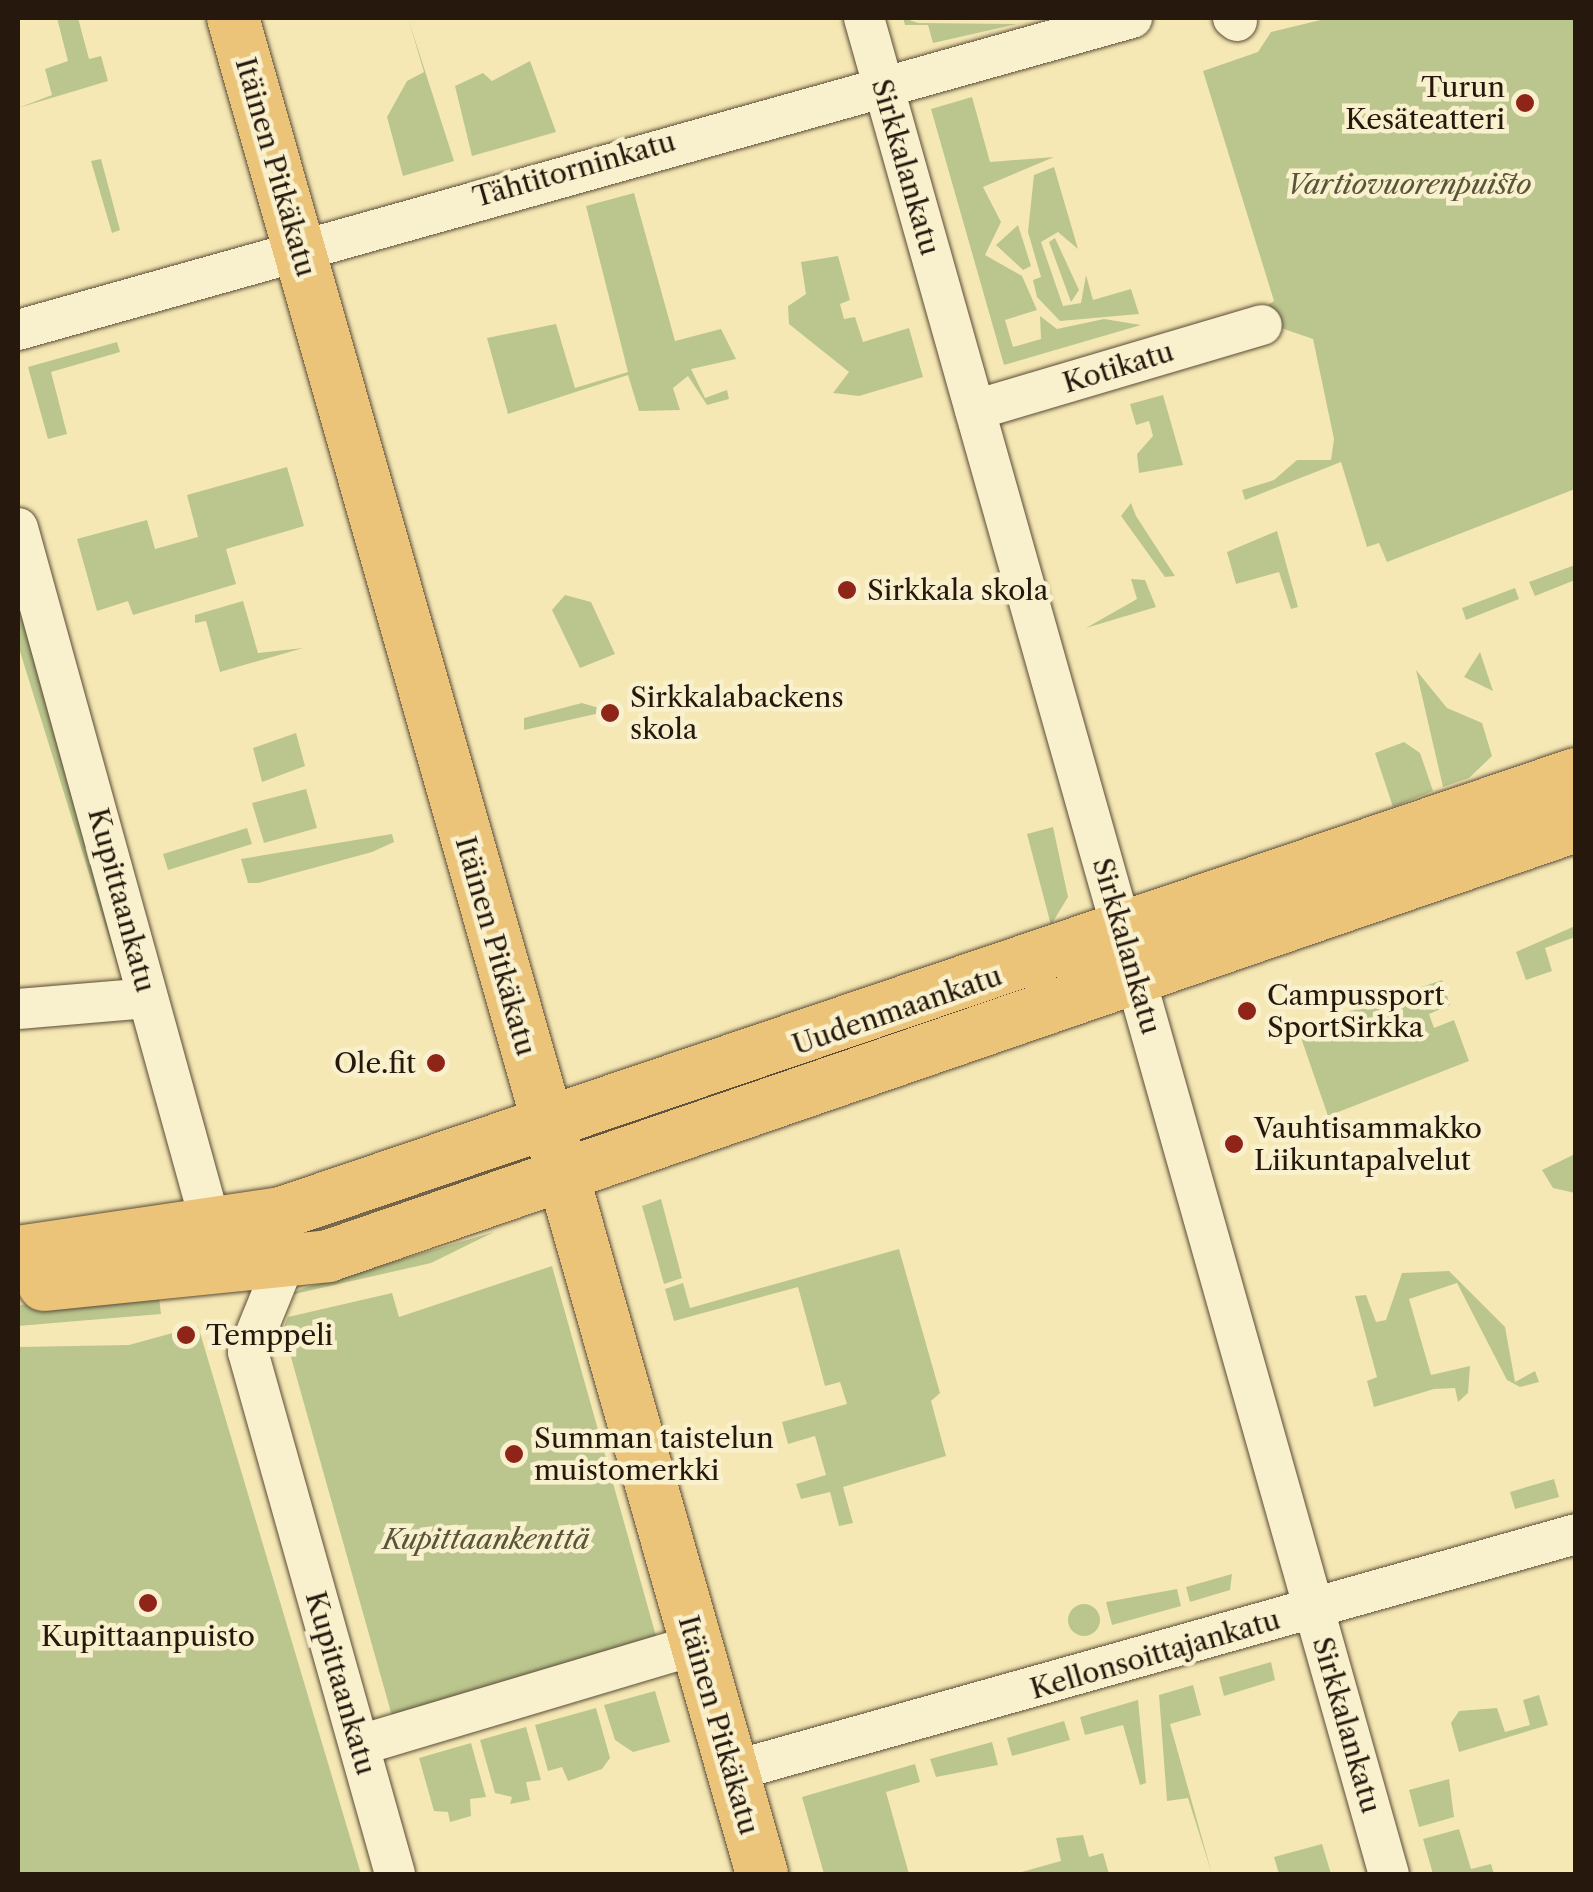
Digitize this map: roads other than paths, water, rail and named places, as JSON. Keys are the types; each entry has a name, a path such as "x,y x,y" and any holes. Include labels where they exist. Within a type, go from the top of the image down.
{"main road":[{"name":"Itäinen Pitkäkatu","path":"234,18 762,1874"},
{"name":"Uudenmaankatu","path":"218,1251 284,1264 562,1178 1576,774"},
{"name":"Uudenmaankatu","path":"218,1251 548,1126 1576,826"},
{"path":"18,1252 218,1251"},
{"path":"18,1287 218,1251"}],"street":[{"name":"Sirkkalankatu","path":"864,18 1389,1874"},
{"name":"Tähtitorninkatu","path":"18,330 883,82 1132,18"},
{"name":"Kotikatu","path":"975,410 1262,325"},
{"name":"Kupittaankatu","path":"18,528 218,1251"},
{"path":"18,1008 148,998"},
{"name":"Kupittaankatu","path":"284,1264 260,1311 248,1352 395,1874"},
{"name":"Kellonsoittajankatu","path":"733,1772 1576,1534"},
{"path":"360,1745 696,1645"}],"place":[{"name":"Turun Kesäteatteri","path":"1525,103"},
{"name":"Sirkkala skola","path":"847,590"},
{"name":"Sirkkalabackens skola","path":"610,713"},
{"name":"Campussport SportSirkka","path":"1247,1011"},
{"name":"Ole.fit","path":"436,1063"},
{"name":"Vauhtisammakko Liikuntapalvelut","path":"1234,1144"},
{"name":"Temppeli","path":"186,1335"},
{"name":"Summan taistelun muistomerkki","path":"514,1454"},
{"name":"Kupittaanpuisto","path":"148,1603"}],"park label":[{"name":"Vartiovuorenpuisto","path":"1409,184"},
{"name":"Kupittaankenttä","path":"486,1539"}]}
